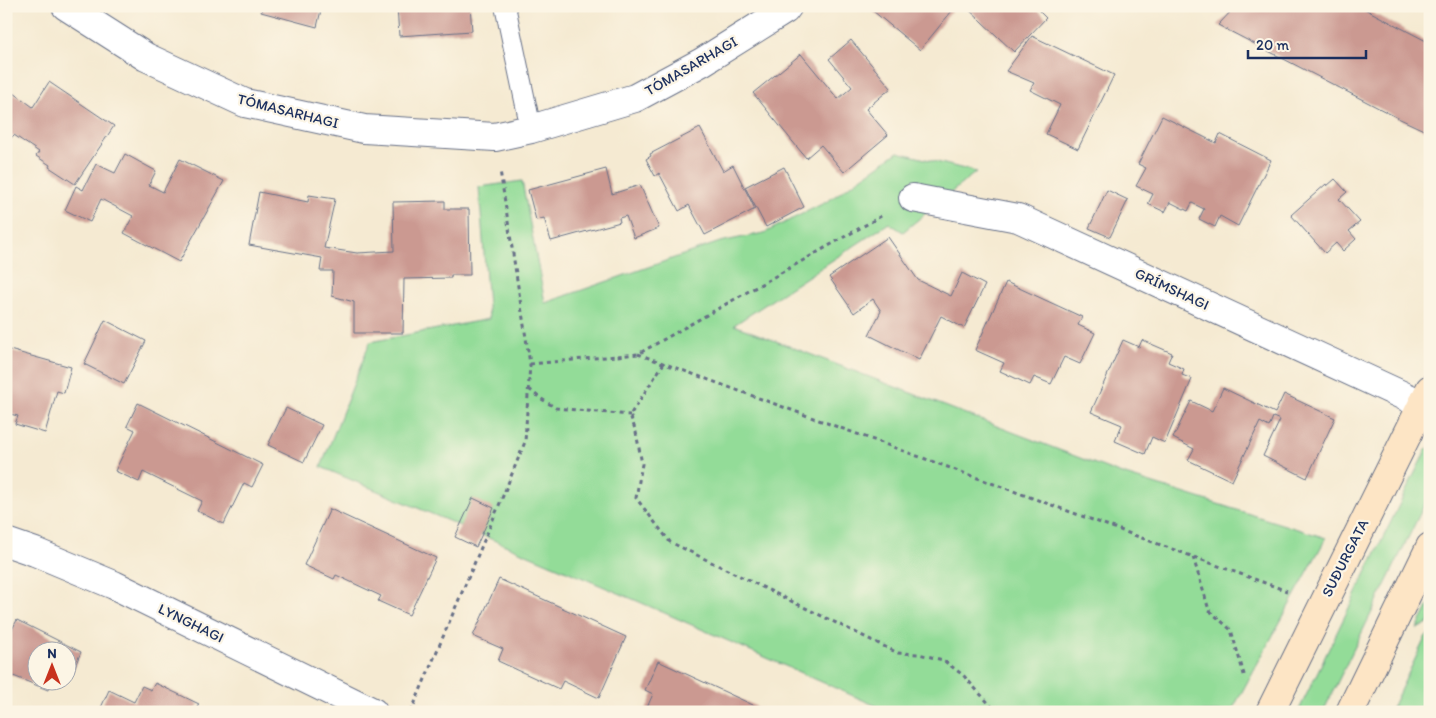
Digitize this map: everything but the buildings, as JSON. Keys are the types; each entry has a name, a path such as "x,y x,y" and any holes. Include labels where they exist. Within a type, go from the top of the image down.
{"main road":[{"name":"SUÐURGATA","path":"1270,712 1427,401"},
{"path":"1350,712 1430,547"}],"street":[{"name":"TÓMASARHAGI","path":"66,6 146,57 245,103 364,130 495,137 531,130 635,98 702,62 785,10 788,6"},
{"name":"GRÍMSHAGI","path":"913,198 1018,218 1427,401"},
{"name":"LYNGHAGI","path":"6,542 114,585 373,712"}],"lane":[{"path":"504,6 531,130"}],"path":[{"path":"411,712 525,442 530,364 495,137"},
{"path":"530,364 638,354 913,198"},
{"path":"638,354 1287,591"},
{"path":"630,414 664,363"},
{"path":"529,388 556,408 630,414"},
{"path":"630,414 636,432 642,464 636,498 670,542 898,653 919,654 943,660 963,675 992,707 1002,712"},
{"path":"1193,557 1209,610 1231,630 1245,678"}],"green space":[{"path":"898,152 976,172 903,232 889,223 734,325 1119,473 1326,538 1231,712 890,712 635,600 321,467 370,342 489,319 479,187 522,181 545,303 720,242 764,233 828,201"},
{"path":"1430,447 1430,493 1323,712 1298,712 1426,450"},
{"path":"1430,603 1430,622 1417,629"},
{"path":"1430,634 1430,712 1390,712 1426,636"}]}
